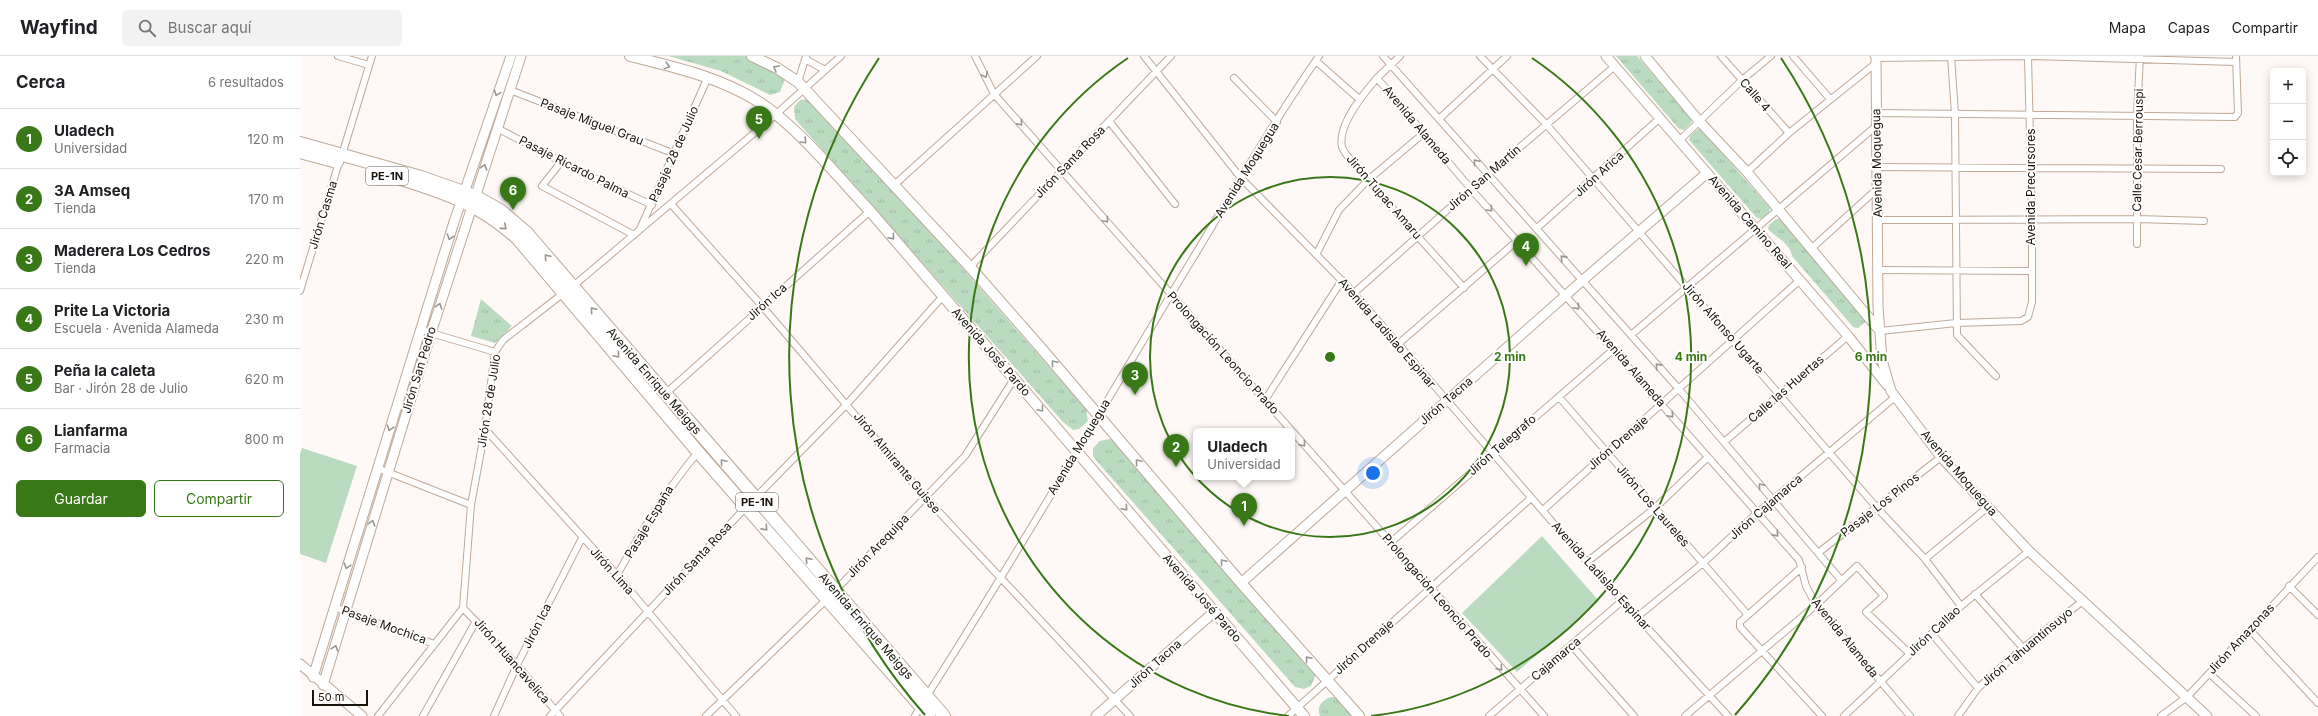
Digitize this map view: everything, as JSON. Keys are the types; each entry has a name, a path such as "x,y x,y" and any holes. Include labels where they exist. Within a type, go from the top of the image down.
{"highway":[{"name":"Avenida Enrique Meiggs","path":"300,143 341,159 424,186 469,198 517,238 569,290 665,394 750,503 831,594 944,716"},
{"name":"Avenida Enrique Meiggs","path":"300,152 341,159"},
{"name":"Avenida Enrique Meiggs","path":"569,290 698,452 750,503"},
{"name":"Avenida Enrique Meiggs","path":"831,594 917,711 929,716"}],"main road":[{"name":"Jirón San Pedro","path":"323,685 431,333 511,56"},
{"name":"Jirón San Pedro","path":"313,677 421,330 469,198 497,128 521,56"},
{"name":"Avenida José Pardo","path":"630,56 708,77 733,87 775,114 870,211 1304,716"},
{"path":"752,56 777,68 801,86 970,268 1241,583 1359,716"},
{"name":"Avenida Camino Real","path":"1606,56 1848,336 1893,394"},
{"path":"1645,56 1699,121 1747,172 1812,248 1880,331"},
{"name":"Avenida Moquegua","path":"1875,58 1880,331 1882,360 1893,394 1942,457 2029,551 2084,600 2207,716"},
{"name":"Jirón Tacna","path":"1241,583 1344,490 1567,296 1582,280 1640,232 1707,173"},
{"name":"Jirón Tacna","path":"1096,716 1214,612"},
{"path":"300,664 313,677 362,716"}],"street":[{"path":"338,56 369,65"},
{"name":"Jirón Casma","path":"300,291 372,56"},
{"name":"Jirón 28 de Julio","path":"463,608 471,505 485,429 495,352 503,340 569,290 640,231 775,114 801,86 825,70 841,56"},
{"name":"Prolongación Leoncio Prado","path":"975,56 994,94 1290,428"},
{"path":"893,186 1037,56"},
{"name":"Avenida Ladislao Espinar","path":"1144,56 1241,178 1317,253 1354,293 1397,345 1587,562 1708,696 1728,716"},
{"name":"Jirón Santa Rosa","path":"970,268 1171,56"},
{"name":"Avenida Alameda","path":"1383,56 1487,175 1537,228 1678,388 1841,580"},
{"path":"1391,65 1400,56"},
{"name":"Jirón Alfonso Ugarte","path":"1480,56 1546,124 1734,340 1877,508 1925,559 1961,606"},
{"path":"1439,119 1507,56"},
{"name":"Calle 4","path":"1722,56 1789,133"},
{"path":"1679,141 1742,80 1771,56"},
{"path":"1793,56 1830,99"},
{"path":"1747,172 1875,58 2028,56 2236,59 2237,115 1876,113"},
{"name":"Avenida Precursores","path":"1956,323 2021,321 2028,317 2032,310 2031,114 2028,56"},
{"path":"801,86 806,57 825,70"},
{"path":"1951,57 1955,114 1957,335 1996,376"},
{"name":"Calle Cesar Berrouspi","path":"2137,244 2137,169 2140,58"},
{"path":"1318,59 1359,99"},
{"name":"Avenida Moquegua","path":"917,711 1001,580 1076,451 1241,178 1318,59"},
{"name":"Avenida Alameda","path":"1391,65 1377,78 1471,188 1799,560 1806,586 1816,605 1910,716"},
{"name":"Jirón San Martin","path":"1354,293 1471,188 1615,66"},
{"name":"Pasaje 28 de Julio","path":"640,231 708,77"},
{"path":"1234,78 1277,122"},
{"name":"Jirón Tupac Amaru","path":"1377,78 1359,99 1342,136 1342,148 1368,180 1464,288"},
{"name":"Pasaje Miguel Grau","path":"510,90 675,154"},
{"name":"Jirón Arica","path":"1537,228 1660,118"},
{"path":"1109,121 1175,204"},
{"path":"1631,335 1688,288 1755,228 1779,210 1876,126"},
{"name":"Pasaje Ricardo Palma","path":"497,128 561,162 652,205"},
{"path":"1317,253 1334,216 1368,180 1424,133"},
{"path":"561,162 542,186 634,235"},
{"path":"1877,167 1955,169 2221,169"},
{"path":"1812,248 1877,189"},
{"name":"Jirón Almirante Guisse","path":"671,204 847,404 925,497 1001,580 1130,716"},
{"name":"Jirón Ica","path":"665,394 870,211"},
{"path":"1878,220 2032,221 2137,219 2204,221"},
{"path":"1397,345 1518,240"},
{"path":"1878,270 2031,271"},
{"path":"1265,400 1342,280"},
{"name":"Jirón Drenaje","path":"1543,510 1800,280"},
{"name":"Jirón Santa Rosa","path":"550,716 750,503 847,404 943,296"},
{"path":"1880,331 1956,323"},
{"path":"421,330 495,352"},
{"name":"Calle las Huertas","path":"1724,442 1848,336"},
{"name":"Jirón Telegrafo","path":"1390,543 1492,453 1614,349"},
{"name":"Jirón Arequipa","path":"706,716 831,594 966,456 1014,378"},
{"name":"Jirón Cajamarca","path":"1637,617 1703,563 1757,513 1829,452 1893,394"},
{"name":"Jirón Los Laureles","path":"1559,397 1748,615"},
{"name":"Jirón Lima","path":"485,429 617,575 736,716"},
{"name":"Prolongación Leoncio Prado","path":"1295,434 1544,716"},
{"name":"Pasaje España","path":"617,575 653,511 673,482 698,452"},
{"name":"Pasaje Los Pinos","path":"1818,553 1942,457"},
{"path":"1587,562 1655,508 1708,458"},
{"path":"377,468 388,471 471,505"},
{"name":"Jirón Drenaje","path":"1288,716 1429,587 1531,498"},
{"path":"1925,559 1988,507"},
{"name":"Jirón Ica","path":"494,716 517,665 582,538"},
{"name":"Jirón Callao","path":"1844,716 1961,606 2029,551"},
{"name":"Jirón Amazonas","path":"2161,716 2187,697 2210,674 2318,557"},
{"path":"1685,716 1816,605 1857,566 1884,596 1866,612 1910,654"},
{"path":"1802,568 1740,622 1740,627 1822,716"},
{"path":"2290,586 2318,615"},
{"path":"1975,594 2023,648"},
{"name":"Jirón Tahuantinsuyo","path":"1958,716 1978,688 2023,648 2084,600"},
{"name":"Cajamarca","path":"1489,716 1519,689 1572,646 1622,601"},
{"name":"Pasaje Mochica","path":"334,607 434,644"},
{"path":"378,716 463,608"},
{"name":"Jirón Huancavelica","path":"463,608 517,665 560,716"},
{"path":"423,716 476,621"},
{"path":"2250,630 2318,703"},
{"path":"1932,634 1978,688"},
{"path":"1572,646 1634,716"},
{"path":"2210,674 2256,716"}],"green space":[{"path":"668,56 747,56 785,79 780,92 770,95 721,71"},
{"path":"1616,56 1637,56 1692,119 1691,123 1684,130 1679,129"},
{"path":"808,99 930,231 1086,409 1088,421 1079,429 1073,430 1063,422 795,119 794,107 800,100"},
{"path":"1698,129 1702,130 1770,208 1769,212 1762,219 1757,218 1689,140 1690,136"},
{"path":"1776,219 1781,219 1867,321 1858,328 1853,327 1792,256 1791,251 1786,244 1768,229 1769,225"},
{"path":"481,299 512,326 495,343 471,336"},
{"path":"1109,439 1113,440 1316,674 1311,686 1304,689 1295,687 1095,459 1093,456 1093,448 1100,441"},
{"path":"302,448 357,466 326,563 300,554 300,454"},
{"path":"1542,536 1599,601 1517,672 1462,613"},
{"path":"1331,697 1336,697 1355,716 1320,716 1319,707 1325,700"}],"place":[{"name":"Peña la caleta","path":"759,139"},
{"name":"Lianfarma","path":"513,210"},
{"name":"Prite La Victoria","path":"1526,266"},
{"name":"Maderera Los Cedros","path":"1135,395"},
{"name":"3A Amseq","path":"1176,467"},
{"name":"Uladech","path":"1244,526"}]}
